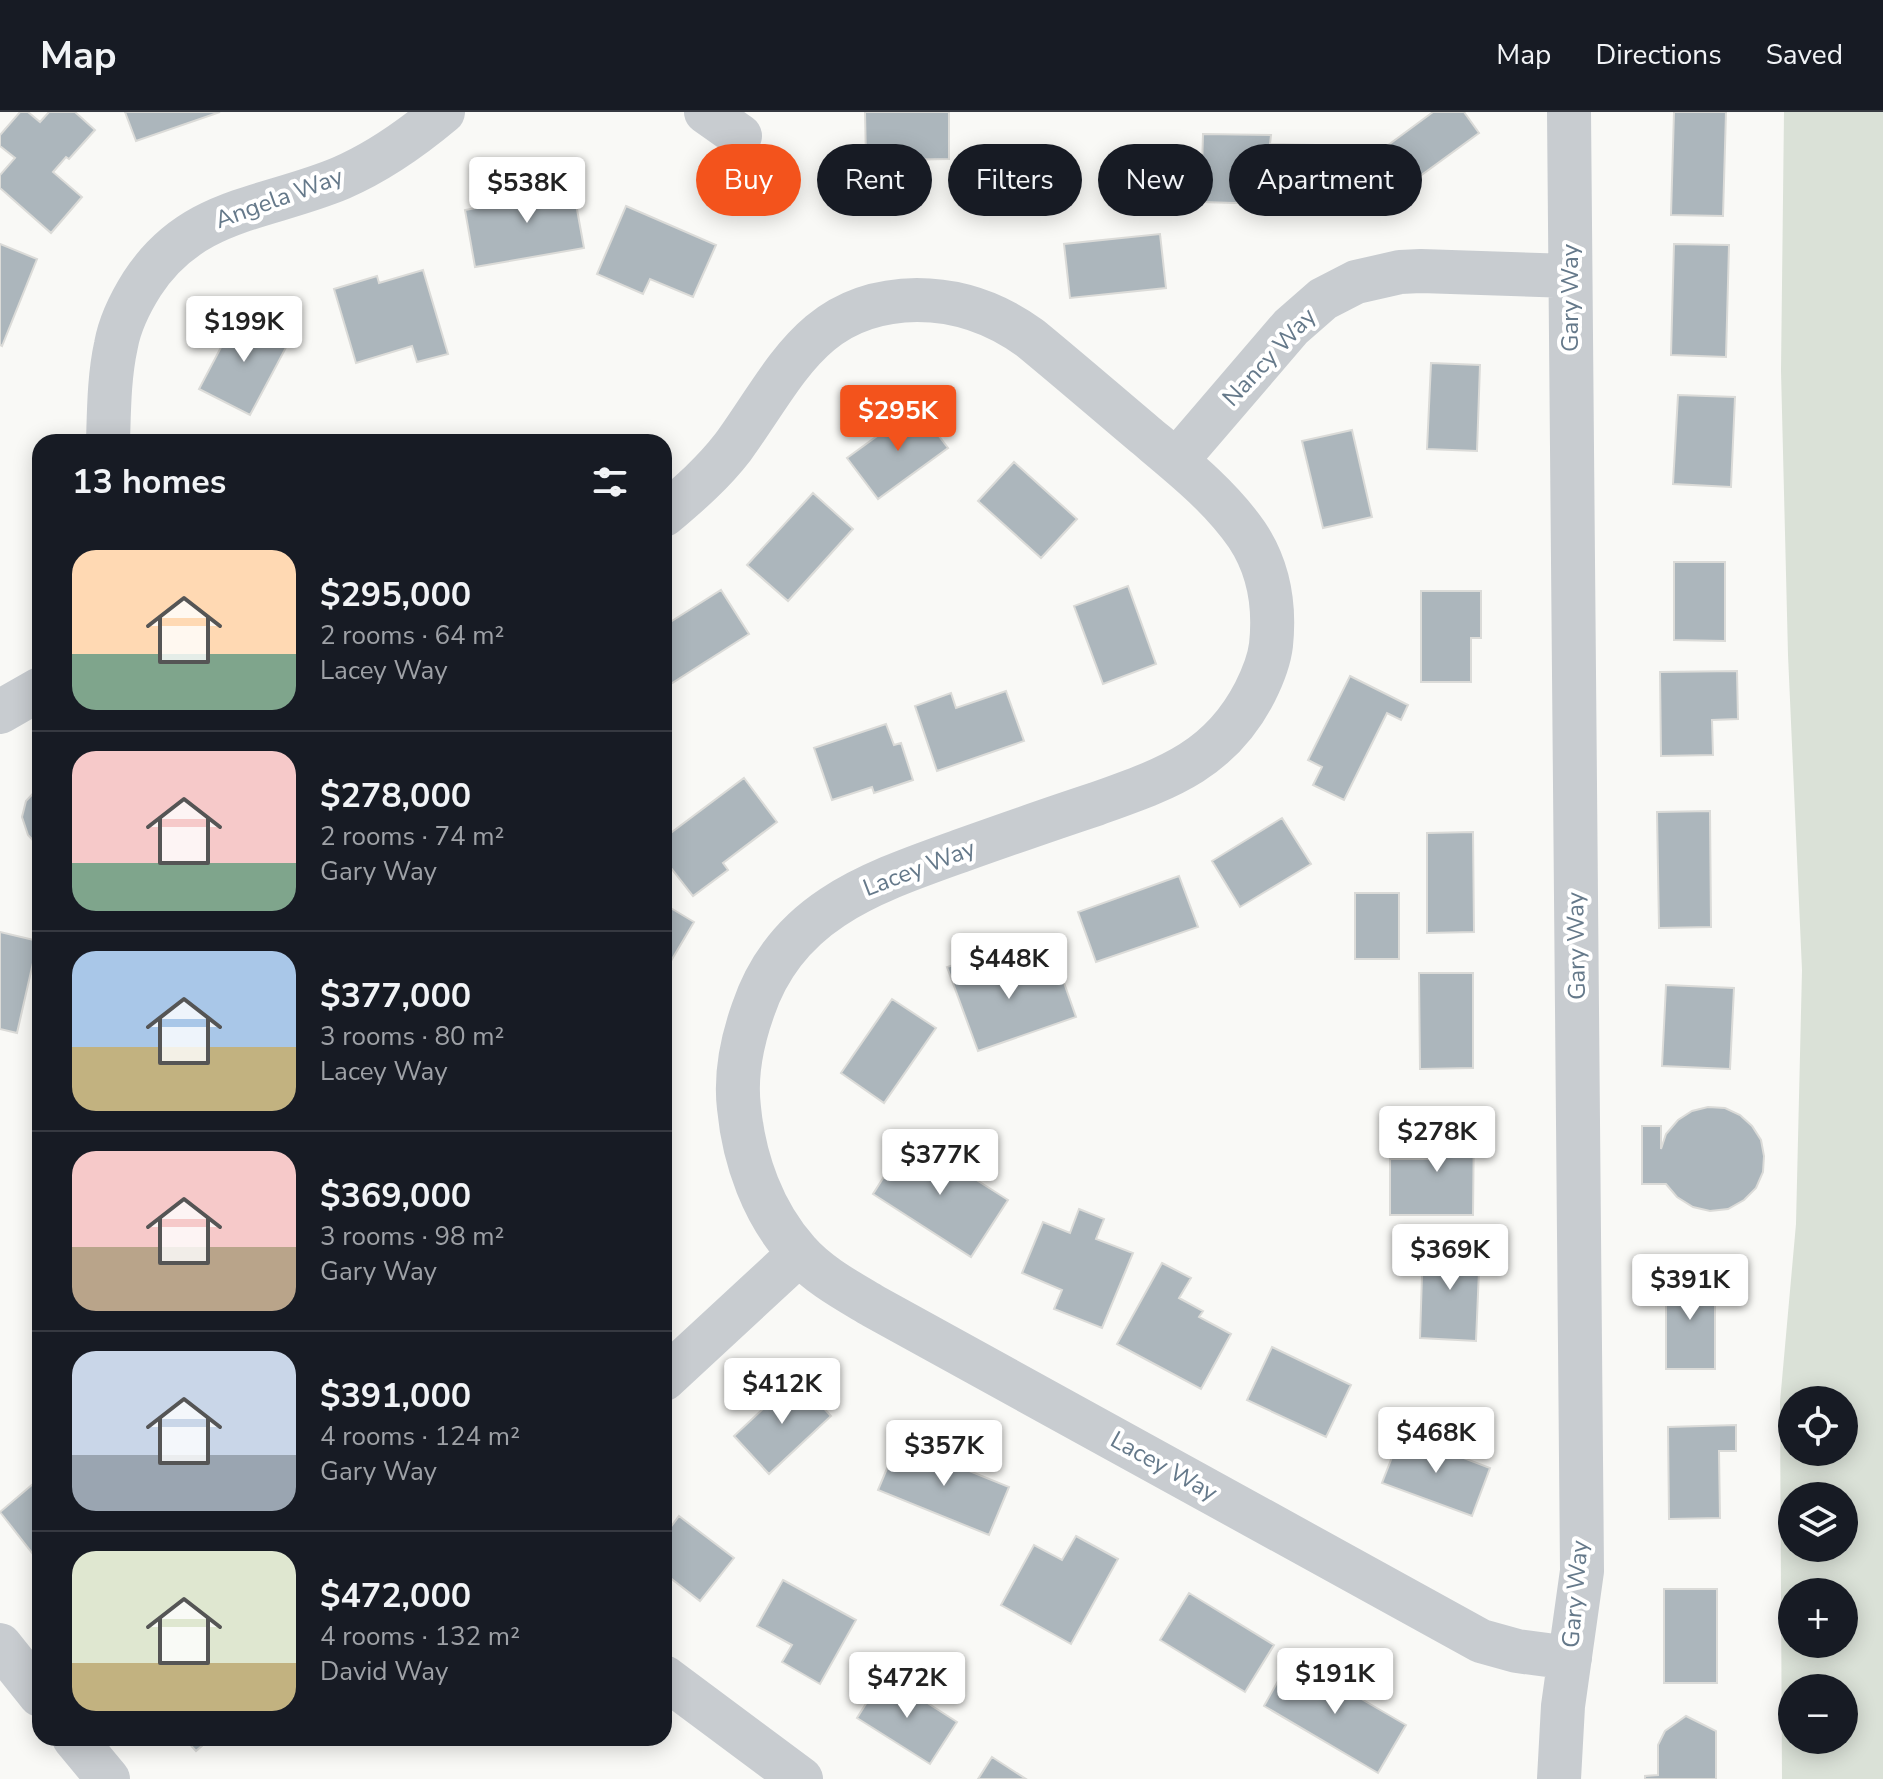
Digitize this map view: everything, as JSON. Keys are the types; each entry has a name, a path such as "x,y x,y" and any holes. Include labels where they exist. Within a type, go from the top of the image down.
{"street":[{"name":"Angela Way","path":"108,434 110,382 116,343 124,319 149,273 182,238 222,217 340,178 422,130 443,112"},
{"name":"Gary Way","path":"1559,1779 1563,1706 1582,1571 1569,112"},
{"name":"Nancy Way","path":"1176,461 1291,327 1323,299 1356,282 1400,272 1570,276"},
{"name":"Lacey Way","path":"672,508 708,477 732,448 783,372 816,336 834,321 854,312 902,300 956,304 1007,322 1176,461 1232,515 1250,539 1263,566 1271,595 1273,625 1261,680 1230,731 1210,752 1162,780 869,885 839,901 813,921 790,943 771,968 746,1030 738,1100 742,1134 761,1194 778,1225 799,1254 835,1283 1481,1641 1517,1651 1570,1658"},
{"path":"0,712 32,694"},
{"path":"672,1372 799,1254"},
{"path":"0,1645 32,1685"},
{"path":"672,1683 801,1779"},
{"path":"81,1746 108,1779"}],"shaded area":[{"path":"1784,112 1883,112 1883,1779 1782,1779 1782,1754 1858,1754 1858,1674 1781,1674 1781,1658 1858,1658 1858,1578 1781,1578 1781,1562 1858,1562 1858,1482 1780,1482 1780,1466 1858,1466 1858,1386 1781,1386 1796,1224 1802,970 1788,655 1781,371"}],"building":[{"path":"20,112 28,112 40,122 49,112 75,112 95,130 53,172 82,197 51,233 0,188 0,175 15,158 0,146 0,135"},
{"path":"125,112 220,112 136,141"},
{"path":"865,112 949,112 948,159 932,159 932,144 866,144"},
{"path":"1433,112 1464,112 1479,133 1422,175 1422,144 1390,144"},
{"path":"1674,112 1726,112 1723,216 1671,215"},
{"path":"1203,134 1271,135 1270,144 1229,144 1229,203 1213,202 1213,144 1203,144"},
{"path":"571,176 584,248 475,267 465,210 529,198 526,184"},
{"path":"626,206 716,245 693,297 650,279 643,294 597,274"},
{"path":"1160,234 1166,288 1070,298 1064,244"},
{"path":"0,244 37,259 2,346 0,345"},
{"path":"1674,244 1729,245 1726,357 1671,355"},
{"path":"423,270 448,354 417,362 412,346 356,363 334,289 377,276 379,283"},
{"path":"239,313 290,340 250,415 199,389"},
{"path":"1431,363 1480,365 1477,451 1427,449"},
{"path":"1678,395 1735,397 1731,487 1673,484"},
{"path":"917,407 948,448 878,499 847,458"},
{"path":"1352,430 1372,517 1323,528 1302,441"},
{"path":"1014,462 1077,519 1041,558 978,501"},
{"path":"813,493 853,529 788,601 747,565"},
{"path":"1674,562 1725,562 1725,641 1674,640"},
{"path":"1128,586 1156,664 1103,684 1074,606"},
{"path":"721,590 749,634 672,683 672,621"},
{"path":"1421,591 1481,591 1481,638 1471,638 1471,682 1421,682"},
{"path":"1737,671 1738,719 1712,720 1713,755 1661,756 1660,672"},
{"path":"1350,676 1408,705 1401,720 1387,713 1344,800 1313,785 1322,767 1308,760"},
{"path":"1006,691 1024,741 937,771 915,706 951,693 956,708"},
{"path":"886,724 894,745 901,743 913,780 874,793 872,787 832,800 814,748"},
{"path":"744,778 777,822 723,863 728,870 693,896 672,869 672,832"},
{"path":"32,795 32,839 22,817 26,801"},
{"path":"1710,811 1711,927 1659,928 1657,812"},
{"path":"1282,818 1311,864 1240,907 1212,861"},
{"path":"1473,832 1474,932 1427,933 1427,833"},
{"path":"1179,876 1198,927 1096,962 1078,912"},
{"path":"1355,893 1399,893 1399,959 1355,959"},
{"path":"672,909 694,922 672,959"},
{"path":"0,932 32,940 32,967 17,1033 0,1029"},
{"path":"989,953 999,983 1057,963 1076,1017 978,1051 947,967"},
{"path":"1419,973 1473,973 1473,1068 1420,1069"},
{"path":"1666,985 1734,988 1730,1069 1662,1066"},
{"path":"892,999 936,1028 884,1103 841,1073"},
{"path":"1708,1107 1725,1108 1740,1115 1761,1140 1764,1156 1763,1172 1756,1188 1728,1209 1710,1211 1693,1207 1677,1197 1666,1184 1642,1184 1642,1126 1661,1126 1661,1149 1666,1134 1678,1120 1692,1111"},
{"path":"1474,1121 1473,1215 1390,1215 1390,1159 1429,1159 1428,1122"},
{"path":"909,1137 1008,1200 971,1257 873,1194"},
{"path":"1079,1209 1104,1219 1096,1239 1133,1253 1102,1328 1054,1309 1062,1290 1022,1273 1043,1222 1070,1233"},
{"path":"1423,1244 1480,1247 1476,1341 1420,1338"},
{"path":"1162,1263 1191,1278 1179,1298 1203,1311 1199,1317 1231,1334 1201,1389 1117,1344"},
{"path":"1666,1275 1715,1275 1715,1369 1666,1369"},
{"path":"1272,1347 1351,1385 1326,1437 1247,1400"},
{"path":"796,1378 831,1416 769,1474 734,1436"},
{"path":"1736,1425 1736,1451 1719,1451 1720,1518 1669,1519 1668,1427"},
{"path":"1401,1434 1490,1468 1472,1516 1382,1483"},
{"path":"898,1442 1009,1487 989,1535 878,1490"},
{"path":"32,1485 32,1553 0,1512"},
{"path":"679,1516 734,1558 700,1601 672,1579 672,1525"},
{"path":"1076,1536 1118,1559 1071,1644 1001,1605 1034,1545 1062,1560"},
{"path":"783,1580 856,1620 820,1684 782,1662 792,1645 757,1626"},
{"path":"1664,1589 1717,1589 1717,1683 1664,1683"},
{"path":"1189,1593 1274,1645 1245,1692 1160,1640"},
{"path":"1291,1658 1406,1725 1378,1773 1264,1706"},
{"path":"884,1675 957,1722 930,1764 857,1718"},
{"path":"1686,1716 1716,1731 1716,1779 1645,1779 1645,1776 1658,1775 1658,1745 1665,1731"},
{"path":"992,1757 1026,1779 978,1779"}]}
